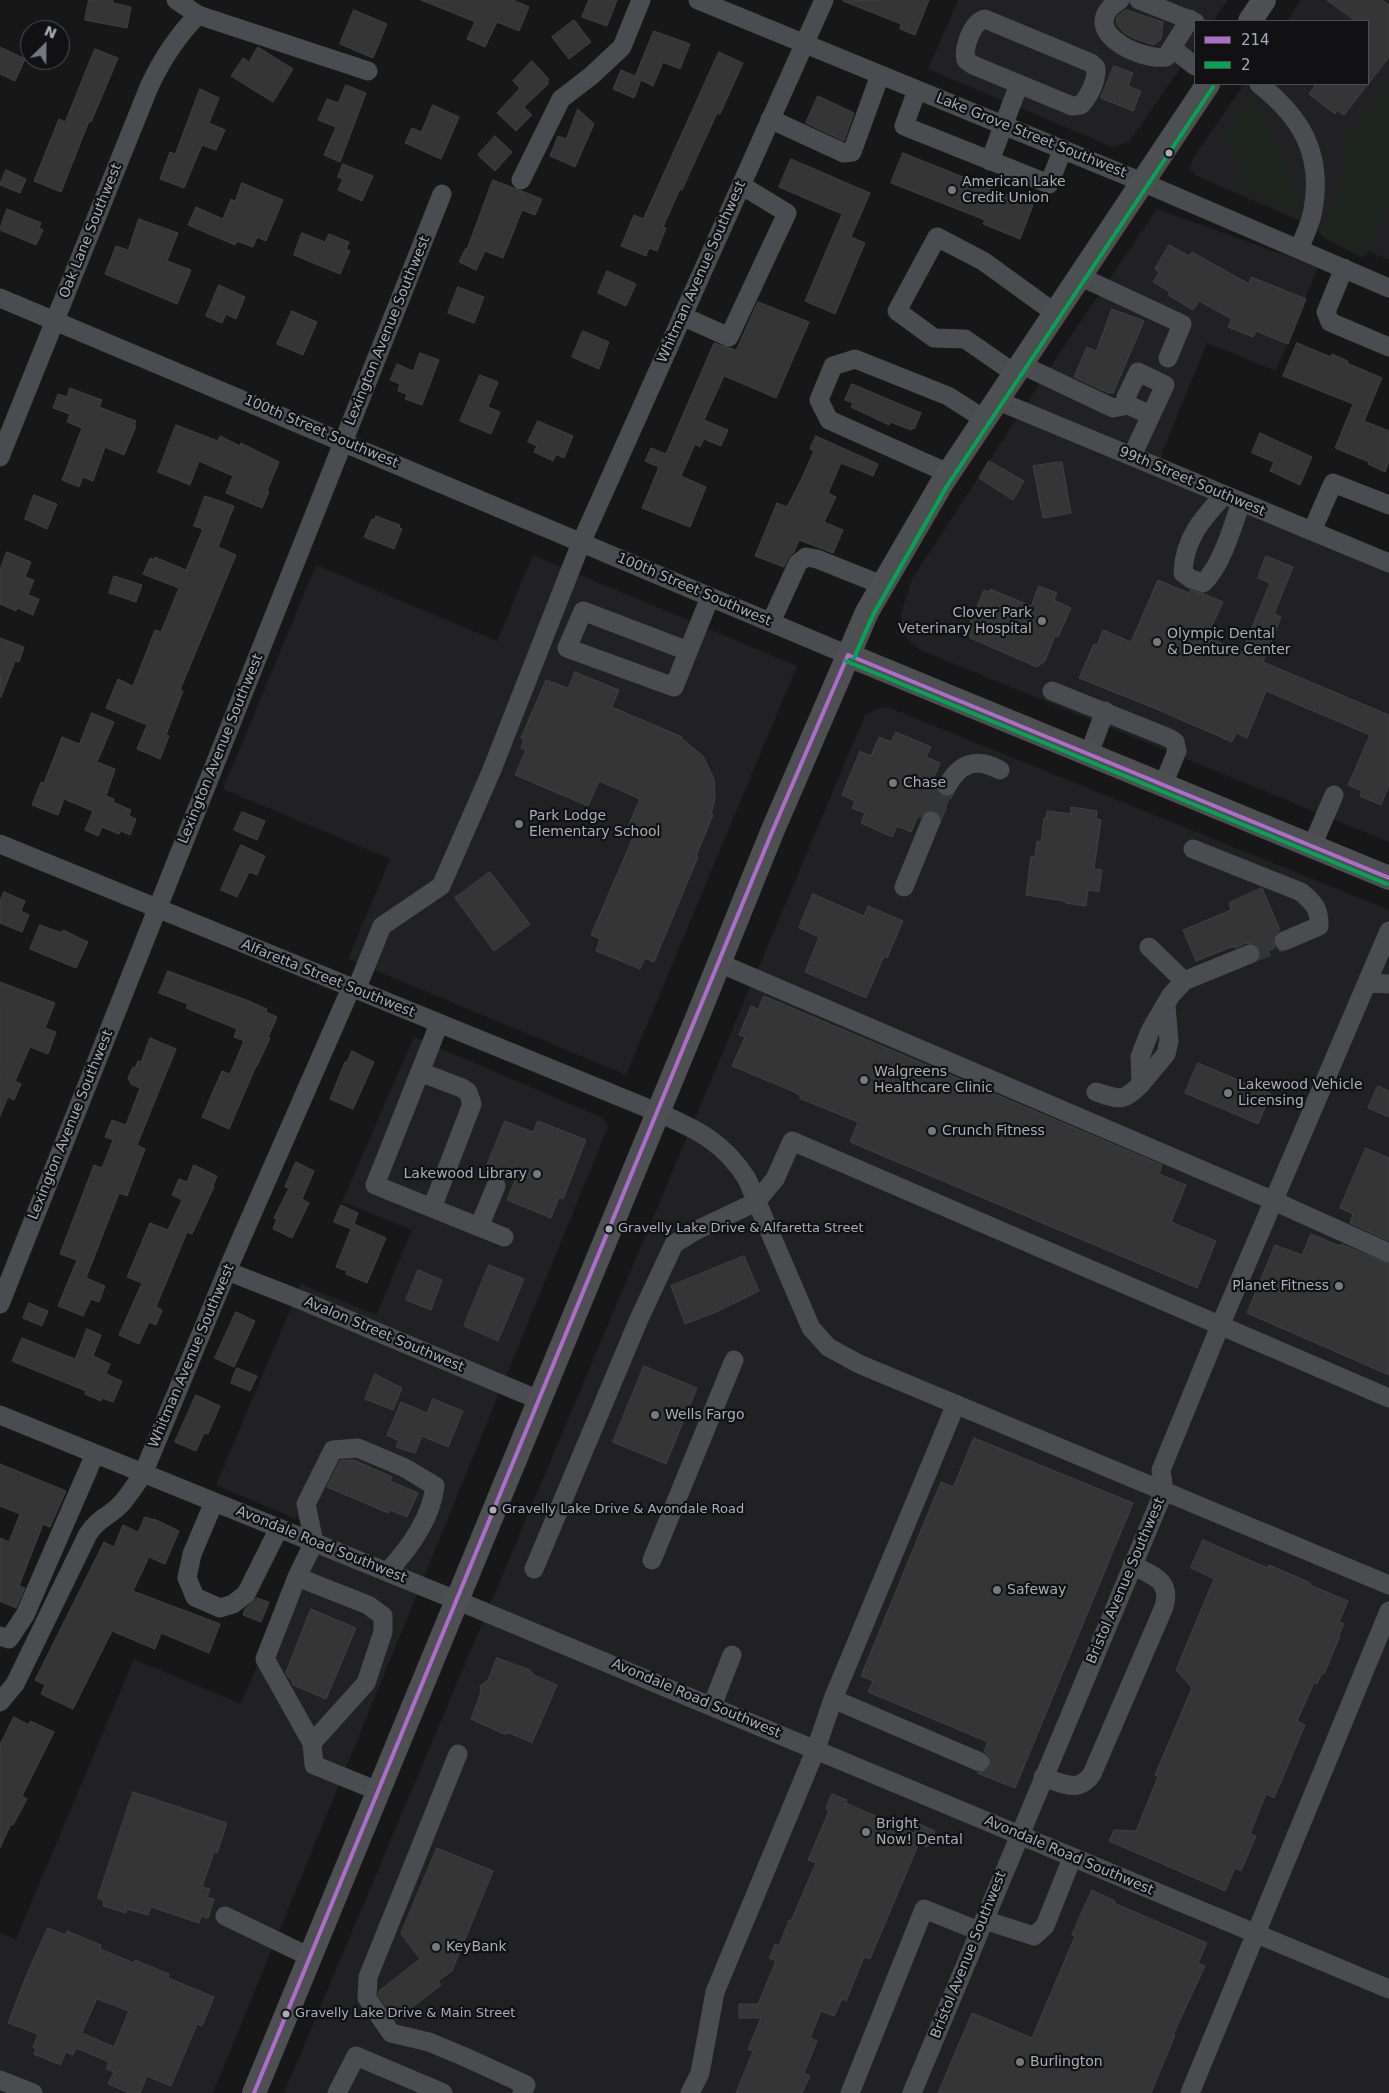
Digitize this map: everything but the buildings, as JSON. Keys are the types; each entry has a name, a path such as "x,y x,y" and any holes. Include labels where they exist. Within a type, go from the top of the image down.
{"main road":[{"path":"1251,20 1264,0"},
{"path":"254,2093 772,832 867,612 948,473 1207,85"},
{"name":"100th Street Southwest","path":"848,655 1389,878"}],"street":[{"path":"176,0 198,14 368,71"},
{"path":"521,180 561,99 591,76 622,47 641,0"},
{"name":"Lake Grove Street Southwest","path":"698,0 1063,149 1389,288"},
{"name":"Whitman Avenue Southwest","path":"0,1702 15,1684 88,1534 95,1523 110,1514 122,1503 143,1474 227,1272 382,926 441,886 491,772 581,543 824,0"},
{"path":"1120,0 1112,5 1104,15 1104,28 1113,41 1157,58 1166,57 1193,21 1139,0"},
{"name":"Oak Lane Southwest","path":"0,457 157,70 176,40 198,14"},
{"path":"985,19 1091,63 1096,68 1097,75 1087,98 1081,105 1072,106 1019,84 973,65 966,60 964,52 979,20 985,19"},
{"path":"1173,49 1194,65"},
{"path":"770,119 844,153 852,152 880,75"},
{"path":"990,161 1019,84"},
{"path":"1260,85 1272,94 1303,130 1315,165 1313,210 1299,249"},
{"path":"917,90 904,126 990,161 1049,184 1063,149"},
{"path":"682,316 728,337 787,213 741,185"},
{"name":"Lexington Avenue Southwest","path":"0,1304 442,194"},
{"path":"1054,313 983,261 937,237 897,311 934,338 966,339 1017,369 1120,407 1151,415"},
{"path":"1344,268 1326,312 1330,322 1389,347"},
{"path":"1079,276 1182,324 1168,358"},
{"name":"100th Street Southwest","path":"0,298 344,441 848,655"},
{"name":"99th Street Southwest","path":"948,473 829,420 819,400 833,366 855,359 948,396 1132,456 1389,563"},
{"path":"1120,407 1138,372 1165,385 1132,456"},
{"path":"1312,531 1333,483 1389,505"},
{"path":"771,622 798,563 806,557 817,559 882,585"},
{"path":"688,651 583,611 567,648 674,687 710,597"},
{"path":"1052,691 1105,711 1175,742 1177,751 1163,785"},
{"path":"1089,754 1105,711"},
{"path":"947,786 962,767 975,762 991,765 1000,770"},
{"path":"1312,846 1334,795"},
{"path":"904,887 931,821"},
{"name":"Alfaretta Street Southwest","path":"0,844 157,910 687,1125 719,1144 741,1169 811,1328 821,1341 841,1355 1389,1585"},
{"path":"1193,849 1301,892 1315,905 1319,914 1319,926 1284,941"},
{"name":"Bristol Avenue Southwest","path":"912,2093 1164,1491 1161,1470 1220,1326 1389,931"},
{"path":"1149,947 1184,981"},
{"path":"1096,1092 1119,1099 1129,1096 1140,1084 1140,1057 1150,1031 1171,995 1184,981 1250,954"},
{"path":"719,963 1389,1252"},
{"path":"1367,983 1389,984"},
{"path":"439,1024 374,1185 504,1237"},
{"path":"420,1072 462,1088 468,1092 472,1104 432,1208"},
{"path":"534,1569 638,1319 674,1244 695,1231 756,1202 776,1178 792,1141 1389,1398"},
{"path":"480,1227 496,1186"},
{"name":"Avalon Street Southwest","path":"227,1272 310,1304 539,1400"},
{"path":"652,1560 734,1360"},
{"path":"690,2093 700,2073 714,1992 816,1749 832,1699 956,1404"},
{"name":"Avondale Road Southwest","path":"0,1415 456,1600 1389,1989"},
{"path":"378,1791 314,1765 312,1743 265,1659 297,1577 314,1542 306,1504 333,1450 358,1448 405,1468 435,1486 434,1498 421,1527 402,1557 387,1572"},
{"path":"0,1636 9,1639 25,1615 95,1454"},
{"path":"214,1502 192,1554 187,1578 195,1597 220,1608 232,1604 246,1594 279,1528"},
{"path":"1043,1777 1076,1786 1087,1782 1164,1607 1166,1589 1163,1583 1132,1565"},
{"path":"297,1577 368,1605 383,1616 383,1632 366,1683 312,1743"},
{"path":"1190,2093 1389,1611"},
{"path":"712,1706 732,1655"},
{"path":"832,1699 980,1762"},
{"path":"458,1754 368,1977 366,1998 391,2034 429,2042 465,2056 526,2085 522,2093"},
{"path":"850,2093 924,1909 982,1925 1034,1936 1045,1926 1072,1858"},
{"path":"225,1916 310,1956"},
{"path":"338,2093 356,2056 443,2093"},
{"path":"0,2080 33,2093"}],"shaded area":[{"path":"958,0 1228,0 1214,20 1194,20 1194,48 1129,142 1112,147 928,69"},
{"path":"1301,0 1389,0 1389,260 1197,176 1190,169 1192,160 1243,85 1369,85 1369,20 1288,20"},
{"path":"1389,80 1389,205 1372,246 1366,255 1361,257 1323,237 1318,232 1322,221 1334,206 1339,194 1344,142"},
{"path":"1248,99 1258,104 1285,154 1298,200 1294,212 1287,211 1234,184 1244,163 1220,138"},
{"path":"1157,209 1318,267 1276,371 1207,343 1162,453 1159,477 1389,572 1389,842 920,650 902,634 901,612 912,579 1074,331"},
{"name":"Park Lodge Elementary School","path":"533,555 797,666 626,1075 348,959 390,859 223,789 316,565 497,641"},
{"path":"882,707 890,708 1389,910 1389,2093 284,2093 865,715"},
{"path":"414,1037 603,1118 608,1127 213,2093 0,2093 0,1933 16,1939 134,1659 241,1704 315,1527 216,1485 301,1284 376,1315 412,1230 342,1202"}],"tunnel":[{"path":"931,821 947,786"},
{"path":"1250,954 1284,941"}],"transit line":[{"name":"2","path":"854,658 873,615 947,486 1213,87"},
{"name":"214","path":"848,655 1389,878"},
{"name":"214","path":"254,2093 772,832 848,655"},
{"name":"2","path":"846,661 1387,884"}],"place":[{"name":"American Lake Credit Union","path":"952,190"},
{"name":"Clover Park Veterinary Hospital","path":"1042,621"},
{"name":"Olympic Dental & Denture Center","path":"1157,642"},
{"name":"Chase","path":"893,783"},
{"name":"Park Lodge Elementary School","path":"519,824"},
{"name":"Walgreens Healthcare Clinic","path":"864,1080"},
{"name":"Lakewood Vehicle Licensing","path":"1228,1093"},
{"name":"Crunch Fitness","path":"932,1131"},
{"name":"Lakewood Library","path":"537,1174"},
{"name":"Gravelly Lake Drive & Alfaretta Street","path":"609,1229"},
{"name":"Planet Fitness","path":"1339,1286"},
{"name":"Wells Fargo","path":"655,1415"},
{"name":"Gravelly Lake Drive & Avondale Road","path":"493,1510"},
{"name":"Safeway","path":"997,1590"},
{"name":"Bright Now! Dental","path":"866,1832"},
{"name":"KeyBank","path":"436,1947"},
{"name":"Gravelly Lake Drive & Main Street","path":"286,2014"},
{"name":"Burlington","path":"1020,2062"}]}
